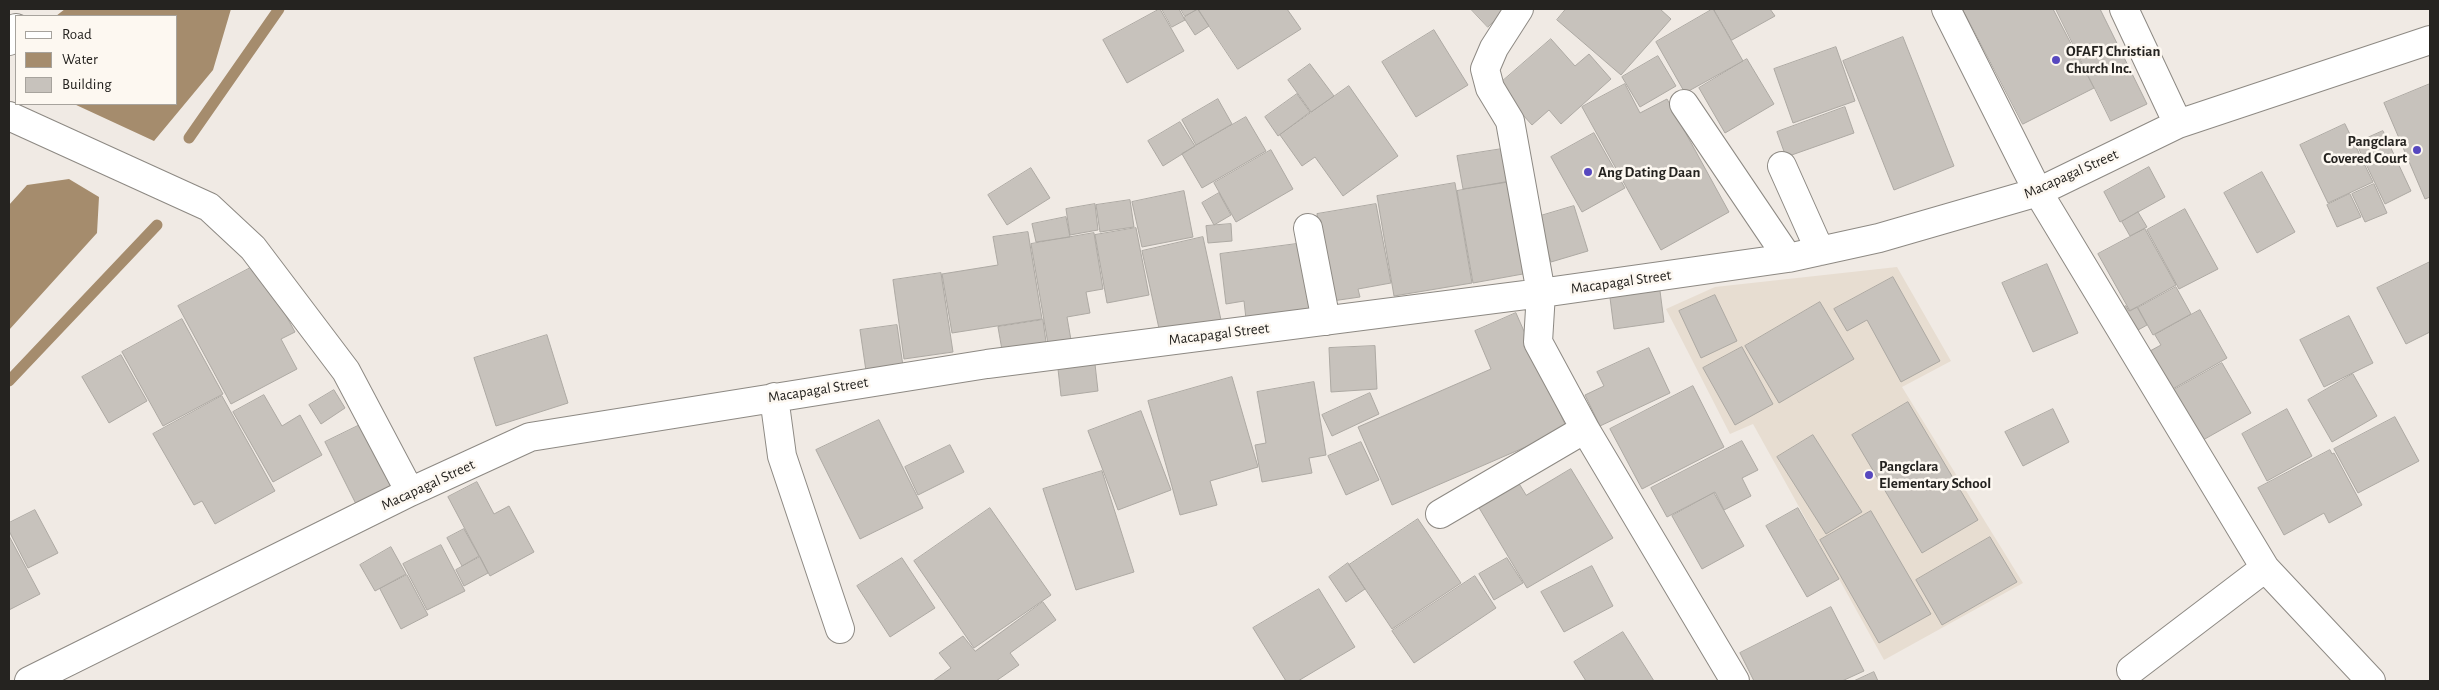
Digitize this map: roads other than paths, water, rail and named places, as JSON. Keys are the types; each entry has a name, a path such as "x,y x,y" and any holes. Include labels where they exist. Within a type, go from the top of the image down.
{"street":[{"path":"1519,9 1494,48 1486,69 1490,88 1510,121 1541,293 1538,342 1585,429 1735,681"},
{"path":"1946,9 2038,192 2265,568 2370,681"},
{"path":"2124,9 2178,124"},
{"path":"9,41 15,30"},
{"name":"Macapagal Street","path":"29,681 410,492 530,437 774,396 987,364 1541,293 1788,258 1879,238 2038,192 2178,124 2430,40"},
{"path":"1684,104 1788,258"},
{"path":"9,116 209,207 253,248 346,371 410,492"},
{"path":"1782,166 1820,251"},
{"path":"1308,228 1326,320"},
{"path":"774,396 782,456 840,629"},
{"path":"1440,514 1585,429"},
{"path":"2131,670 2265,568"}],"water":[{"path":"65,9 231,9 213,70 154,141 76,105 178,105 178,15 57,15"},
{"path":"69,179 99,197 97,233 9,330 9,205 27,185"}],"waterway":[{"path":"189,138 279,9"},
{"path":"9,381 157,225"}],"place":[{"name":"OFAFJ Christian Church Inc.","path":"2056,60"},
{"name":"Pangclara Covered Court","path":"2417,150"},
{"name":"Ang Dating Daan","path":"1588,172"},
{"name":"Pangclara Elementary School","path":"1869,475"}]}
